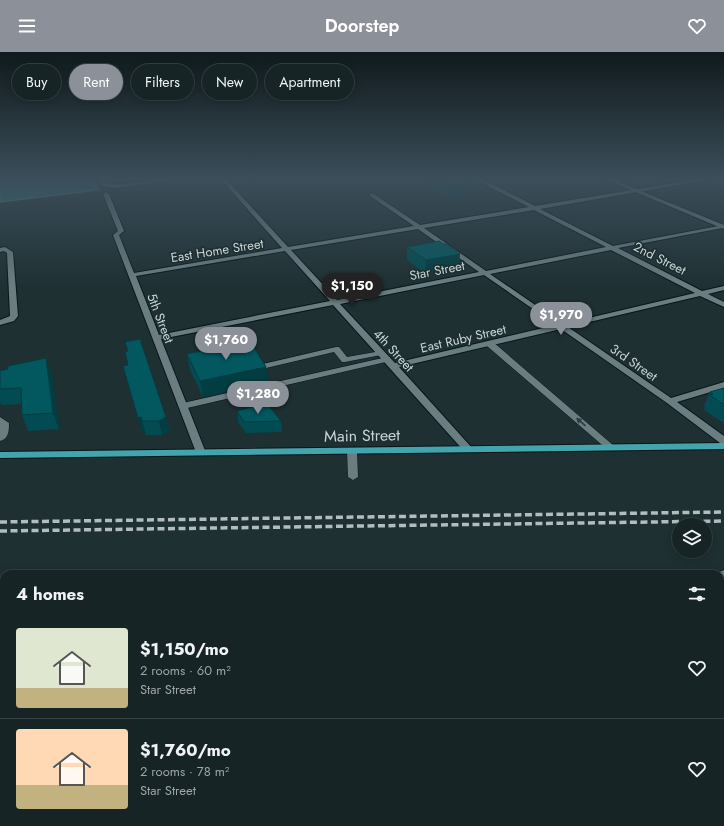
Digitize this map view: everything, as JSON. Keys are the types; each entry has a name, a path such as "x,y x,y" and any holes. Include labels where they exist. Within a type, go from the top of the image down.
{"main road":[{"name":"Main Street","path":"0,455 724,446"}],"street":[{"name":"5th Street","path":"114,214 121,231 116,235 201,452"},
{"name":"4th Street","path":"254,214 468,449"},
{"name":"3rd Street","path":"400,214 670,401 724,441"},
{"name":"East Home Street","path":"132,275 501,214"},
{"name":"2nd Street","path":"548,214 724,305"},
{"path":"692,214 723,227"},
{"name":"Star Street","path":"156,338 723,227"},
{"path":"0,250 10,252 14,316 11,319 0,323"},
{"name":"East Ruby Street","path":"394,366 724,288"},
{"path":"670,401 724,385"}],"lane":[{"path":"490,344 611,448"},
{"path":"266,366 336,349 345,360 384,356"},
{"path":"183,406 384,356"},
{"path":"0,420 5,423 5,432 0,438"},
{"path":"352,451 353,476"}],"building":[{"path":"439,241 460,254 426,260 407,247"},
{"path":"140,339 166,417 159,421 142,421 141,417 138,418 123,366 128,365 125,352 128,351 125,342"},
{"path":"250,341 266,367 200,381 187,354"},
{"path":"46,358 53,413 22,415 21,388 0,389 0,371 8,369 8,366"},
{"path":"724,388 724,405 710,395 713,394 710,392"},
{"path":"268,405 281,421 244,422 237,411 255,406 257,408"}],"railway":[{"path":"0,522 724,512"},
{"path":"0,531 724,521"}]}
